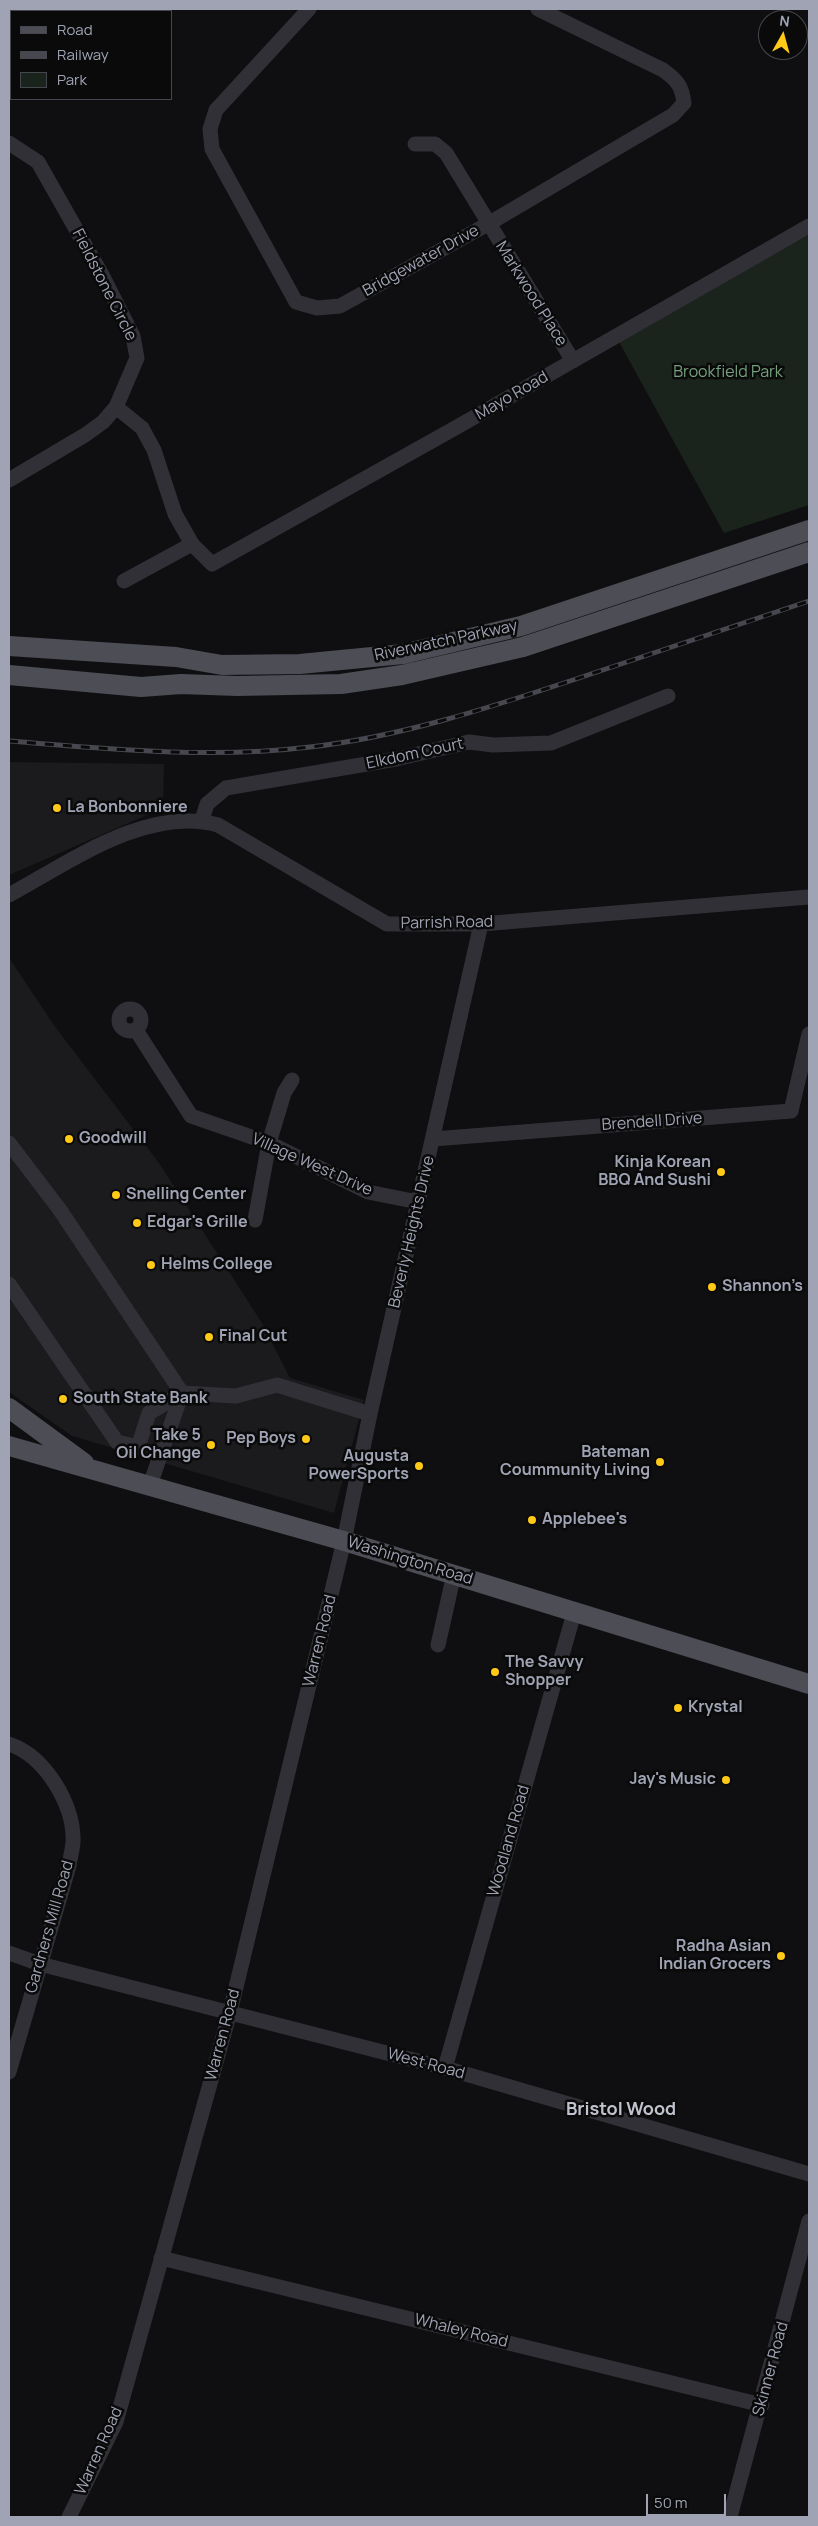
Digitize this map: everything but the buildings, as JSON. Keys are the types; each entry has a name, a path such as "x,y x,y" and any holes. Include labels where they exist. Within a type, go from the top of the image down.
{"main road":[{"name":"Riverwatch Parkway","path":"9,646 176,657 222,665 300,664 402,654 521,626 809,530"},
{"name":"Riverwatch Parkway","path":"9,675 141,687 181,684 237,686 341,684 402,675 522,647 809,552"},
{"path":"9,1408 95,1471"},
{"name":"Washington Road","path":"9,1446 344,1541 809,1684"}],"street":[{"name":"Bridgewater Drive","path":"310,9 216,110 210,129 212,149 296,302 317,308 340,306 488,224 673,115 684,103 682,90 676,79 663,70 538,9"},
{"name":"Fieldstone Circle","path":"9,143 38,162 102,275 133,336 137,358 116,407 103,422 85,435 9,480"},
{"name":"Markwood Place","path":"415,144 435,144 446,153 573,361"},
{"name":"Mayo Road","path":"192,544 212,564 809,226"},
{"path":"116,407 142,428 154,450 175,514 192,544 124,581"},
{"name":"Elkdom Court","path":"202,820 207,804 226,788 396,759 468,742 493,745 551,743 668,696"},
{"name":"Parrish Road","path":"9,895 114,839 158,825 202,820 218,825 387,924 481,924 809,897"},
{"name":"Beverly Heights Drive","path":"344,1541 370,1414 481,924"},
{"name":"Village West Drive","path":"136,1030 191,1116 269,1144 368,1192 418,1202"},
{"name":"Brendell Drive","path":"433,1139 791,1111 807,1060 809,1034"},
{"path":"255,1220 269,1144 284,1093 292,1080"},
{"path":"9,1143 60,1210 182,1392"},
{"path":"9,1284 118,1442 138,1447 149,1413 182,1392 236,1396 277,1384 370,1414"},
{"path":"150,1485 182,1392"},
{"name":"Warren Road","path":"69,2517 116,2422 230,2012 344,1541"},
{"path":"438,1645 454,1574"},
{"name":"Woodland Road","path":"445,2068 574,1613"},
{"name":"Gardners Mill Road","path":"9,1744 35,1759 52,1777 67,1810 73,1842 69,1866 9,2072"},
{"name":"West Road","path":"9,1953 40,1964 445,2068 809,2174"},
{"name":"Skinner Road","path":"730,2517 762,2404 809,2221"},
{"name":"Whaley Road","path":"161,2258 762,2404"}],"shaded area":[{"path":"9,762 164,764 163,808 9,875"},
{"path":"9,958 56,1028 159,1163 262,1323 290,1378 364,1400 334,1513 72,1436 9,1392"}],"green space":[{"name":"Brookfield Park","path":"809,235 809,505 724,533 618,340"}],"railway":[{"path":"9,741 160,752 272,751 343,742 409,729 474,712 809,601"}],"place":[{"name":"La Bonbonniere","path":"57,808"},
{"name":"Goodwill","path":"69,1139"},
{"name":"Kinja Korean BBQ And Sushi","path":"721,1172"},
{"name":"Snelling Center","path":"116,1195"},
{"name":"Edgar's Grille","path":"137,1223"},
{"name":"Helms College","path":"151,1265"},
{"name":"Shannon’s","path":"712,1287"},
{"name":"Final Cut","path":"209,1337"},
{"name":"South State Bank","path":"63,1399"},
{"name":"Pep Boys","path":"306,1439"},
{"name":"Take 5 Oil Change","path":"211,1445"},
{"name":"Bateman Coummunity Living","path":"660,1462"},
{"name":"Augusta PowerSports","path":"419,1466"},
{"name":"Applebee's","path":"532,1520"},
{"name":"The Savvy Shopper","path":"495,1672"},
{"name":"Krystal","path":"678,1708"},
{"name":"Jay's Music","path":"726,1780"},
{"name":"Radha Asian Indian Grocers","path":"781,1956"}],"district":[{"name":"Bristol Wood","path":"621,2110"}]}
